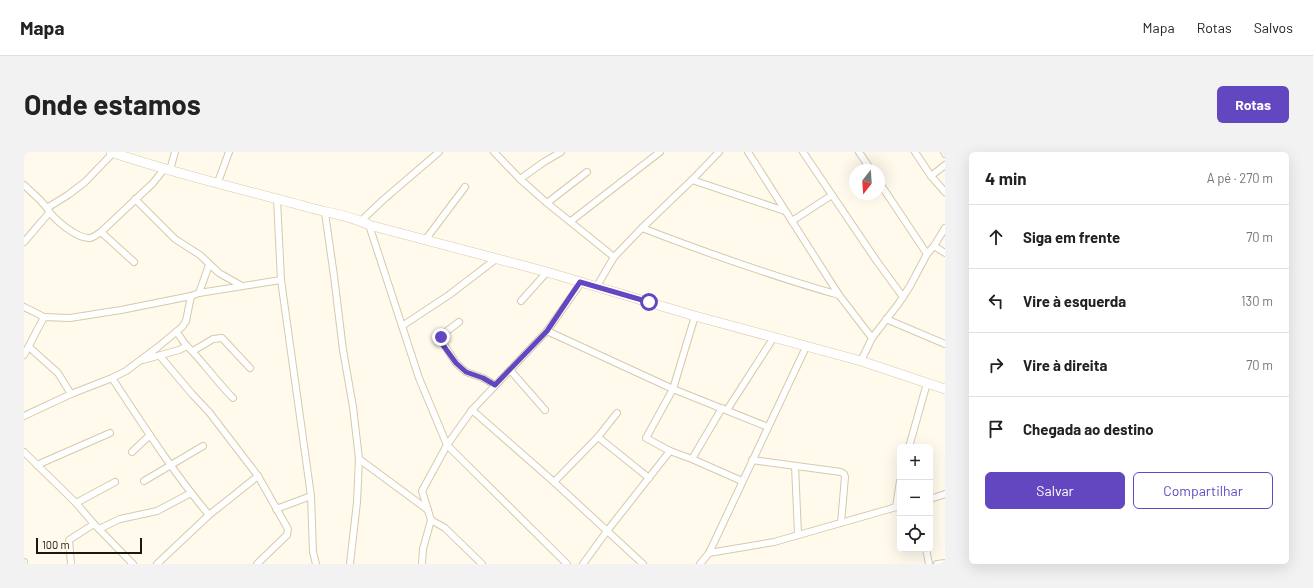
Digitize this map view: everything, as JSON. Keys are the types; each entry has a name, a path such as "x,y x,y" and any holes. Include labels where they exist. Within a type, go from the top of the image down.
{"street":[{"path":"24,242 48,210 85,182 112,152 167,169 325,213 597,286 696,316 860,361 945,389"},
{"path":"24,185 62,224 84,237 92,237 101,232 167,169 175,152"},
{"path":"218,182 230,152"},
{"path":"365,223 383,200 439,152"},
{"path":"494,152 520,179 547,203 614,257"},
{"path":"520,179 561,152"},
{"path":"571,221 660,152"},
{"path":"597,286 614,257 719,152"},
{"path":"748,152 839,295 872,338"},
{"path":"803,152 903,297"},
{"path":"859,152 867,164"},
{"path":"915,152 931,176 945,192"},
{"path":"931,176 945,165"},
{"path":"547,203 587,172"},
{"path":"692,180 785,211"},
{"path":"426,239 465,187"},
{"path":"885,191 927,254"},
{"path":"792,221 832,195"},
{"path":"135,199 175,239 200,255 218,273 242,286"},
{"path":"277,199 281,280 311,496 313,552 316,564"},
{"path":"325,213 359,459 357,502 350,564"},
{"path":"365,223 419,378 447,445 567,564"},
{"path":"642,228 717,256 810,287 839,295"},
{"path":"860,361 872,338 903,297 927,254 934,246 945,228"},
{"path":"101,232 134,262"},
{"path":"934,246 945,253"},
{"path":"402,326 449,295 496,259"},
{"path":"198,293 210,265"},
{"path":"521,301 547,272"},
{"path":"24,307 44,317 70,318 121,310 191,296 198,293 281,280"},
{"path":"422,564 423,549 431,520 422,491 447,445 472,410 547,331 580,282"},
{"path":"24,416 71,394 112,378 142,361 176,332 186,321 191,296"},
{"path":"696,316 673,389 646,438 647,440 670,451 742,481"},
{"path":"24,355 44,317"},
{"path":"886,320 945,344"},
{"path":"459,322 443,334 441,340 443,345 456,363 466,372 483,378 495,385"},
{"path":"547,331 673,389 768,427"},
{"path":"176,332 233,398"},
{"path":"692,459 774,337"},
{"path":"193,351 213,339 222,338 250,368"},
{"path":"142,361 179,350 187,346"},
{"path":"29,347 58,373 71,394"},
{"path":"700,564 709,552 806,347"},
{"path":"160,356 209,412 258,476 288,532 287,535 257,564"},
{"path":"510,370 545,410"},
{"path":"112,378 171,465 209,515"},
{"path":"910,444 927,383"},
{"path":"472,410 554,482 643,564"},
{"path":"554,482 598,437 618,413"},
{"path":"37,465 110,433"},
{"path":"132,452 150,435"},
{"path":"598,437 649,478"},
{"path":"144,481 203,446"},
{"path":"583,564 670,451"},
{"path":"24,452 76,503 133,564"},
{"path":"359,459 428,510"},
{"path":"752,460 841,472 844,474 846,477 841,522"},
{"path":"795,466 798,534"},
{"path":"157,564 209,515 258,476"},
{"path":"76,503 114,482"},
{"path":"100,530 120,519 157,511 191,493"},
{"path":"933,498 945,494"},
{"path":"276,509 311,496"},
{"path":"709,552 774,542 897,506"},
{"path":"431,520 445,528 482,564"},
{"path":"71,564 69,540 94,524"},
{"path":"927,552 929,564"},
{"path":"937,564 945,563"}],"route":[{"path":"441,337 443,345 456,363 466,372 483,378 495,385 547,331 580,282 649,302"}]}
